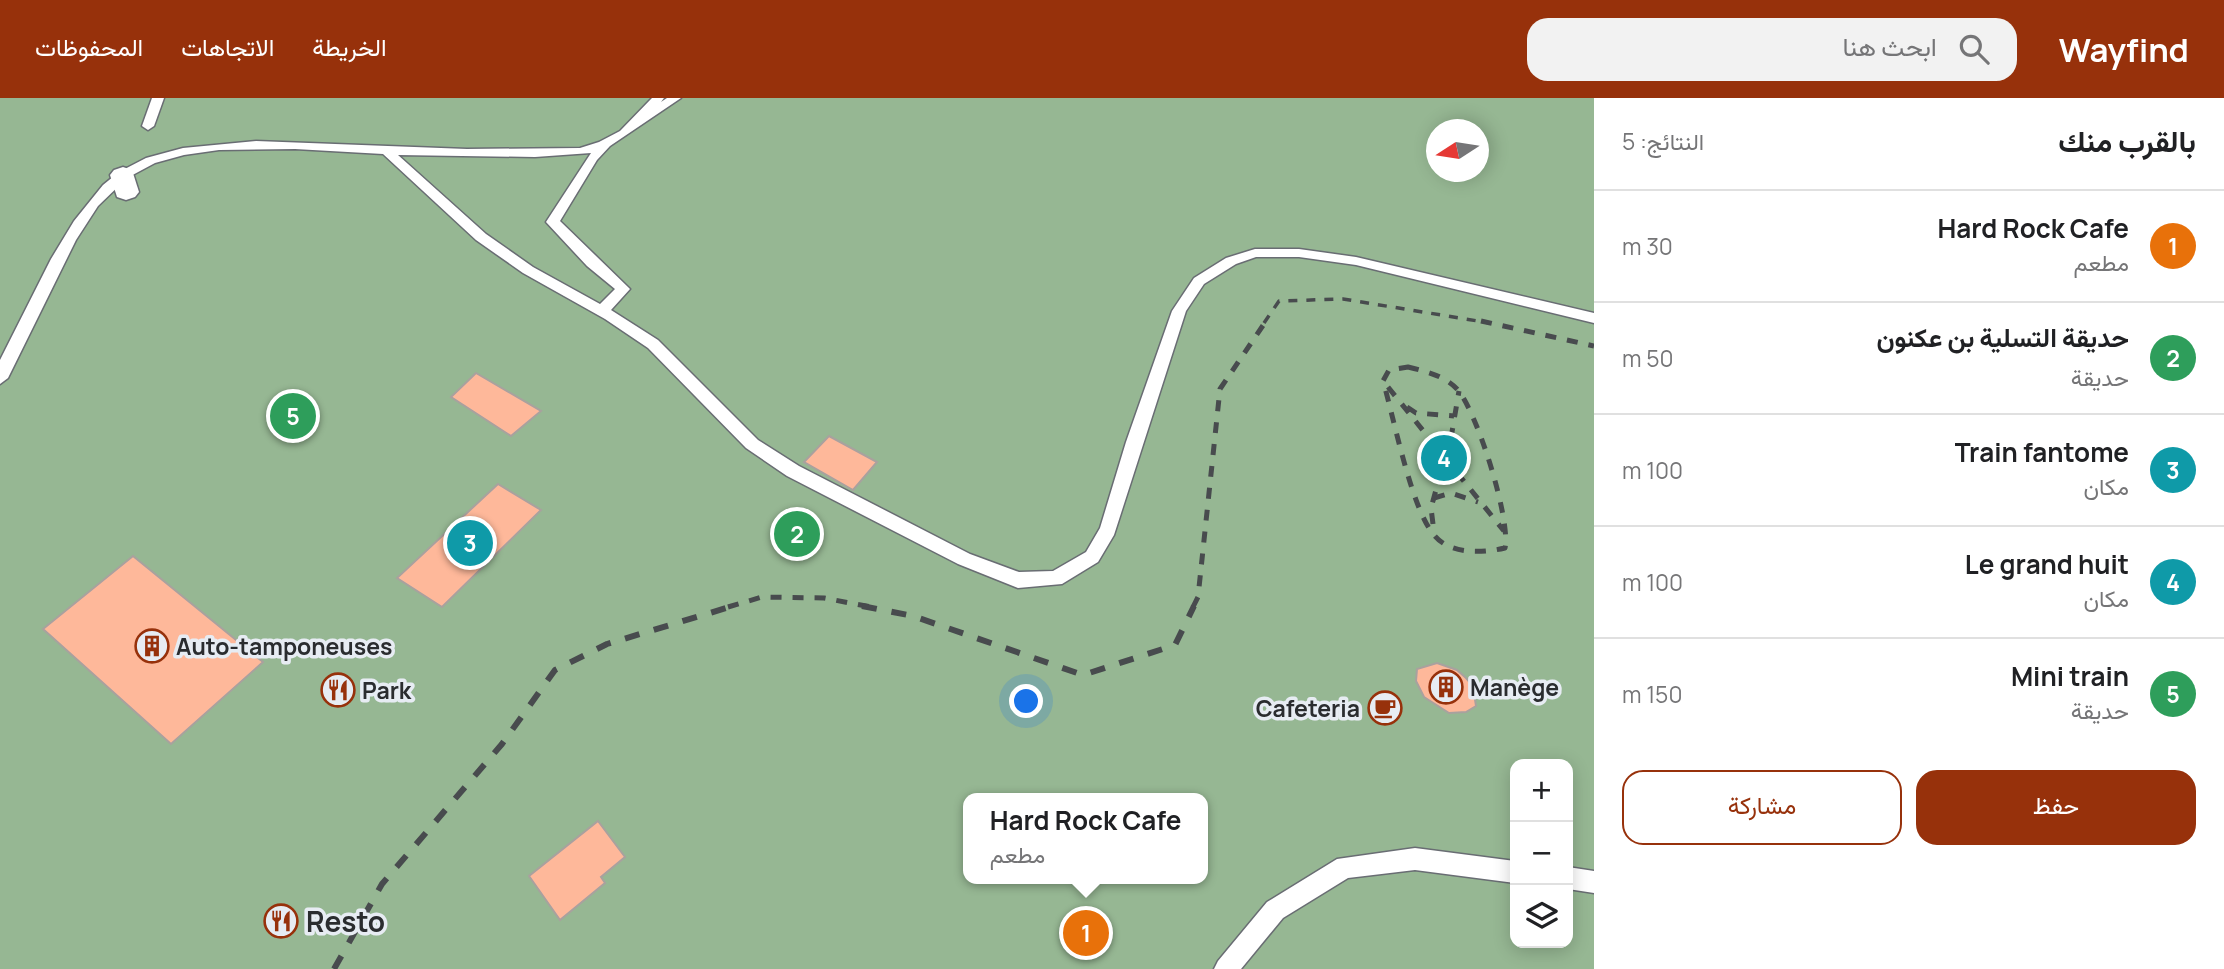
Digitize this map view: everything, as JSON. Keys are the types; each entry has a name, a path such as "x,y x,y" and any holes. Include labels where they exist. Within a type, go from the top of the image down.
{"lane":[{"path":"148,126 158,98"},
{"path":"646,116 657,98"},
{"path":"602,311 623,289 592,263 553,222 592,158 646,116 675,98"},
{"path":"0,378 50,275 83,217 99,196 124,183 154,159 212,148 246,145 546,154 605,147"},
{"path":"386,150 481,237 528,271 602,311 653,344 752,444 793,471 964,559 1018,580 1056,579 1092,557 1108,530 1178,311 1199,281 1231,261 1255,253 1299,253 1356,261 1594,318"},
{"path":"1226,969 1275,910 1345,867 1415,859 1510,871"},
{"path":"1573,879 1594,881"}],"green space":[{"path":"0,98 1594,98 1594,969 0,969"}],"building":[{"path":"476,373 541,411 511,436 451,397"},
{"path":"829,436 877,462 853,490 804,462"},
{"path":"498,484 541,510 442,607 397,578"},
{"name":"Auto-tamponeuses","path":"133,556 263,662 171,744 43,629"},
{"name":"Manège","path":"1437,663 1457,670 1466,678 1473,686 1476,706 1466,712 1449,713 1424,697 1416,681 1417,669"},
{"path":"598,821 625,857 601,877 605,883 560,920 529,876"}],"railway":[{"path":"1264,323 1279,301 1343,299 1490,323"},
{"path":"1193,607 1198,597 1220,389 1266,321"},
{"path":"1481,321 1594,346"},
{"path":"1408,367 1441,377 1459,392 1474,419 1491,466 1503,514 1505,548 1467,551 1449,546 1434,535 1418,505 1411,484 1383,381 1389,370 1408,367"},
{"path":"1388,387 1445,458"},
{"path":"1445,458 1459,392"},
{"path":"1407,407 1416,413 1454,416"},
{"path":"1433,524 1431,508 1445,458"},
{"path":"1445,458 1504,531"},
{"path":"1434,498 1451,493 1478,502"},
{"path":"728,607 762,597 824,598 871,607"},
{"path":"334,969 382,884 502,744 555,670 607,644 733,606"},
{"path":"862,606 913,616 1083,675 1175,645 1194,606"}],"place":[{"name":"Mini train","path":"293,416"},
{"name":"Le grand huit","path":"1444,458"},
{"name":"حديقة التسلية بن عكنون","path":"797,534"},
{"name":"Train fantome","path":"470,543"},
{"name":"Auto-tamponeuses","path":"152,646"},
{"name":"Manège","path":"1446,687"},
{"name":"Park","path":"338,690"},
{"name":"Cafeteria","path":"1385,708"},
{"name":"Resto","path":"281,921"},
{"name":"Hard Rock Cafe","path":"1086,933"}]}
